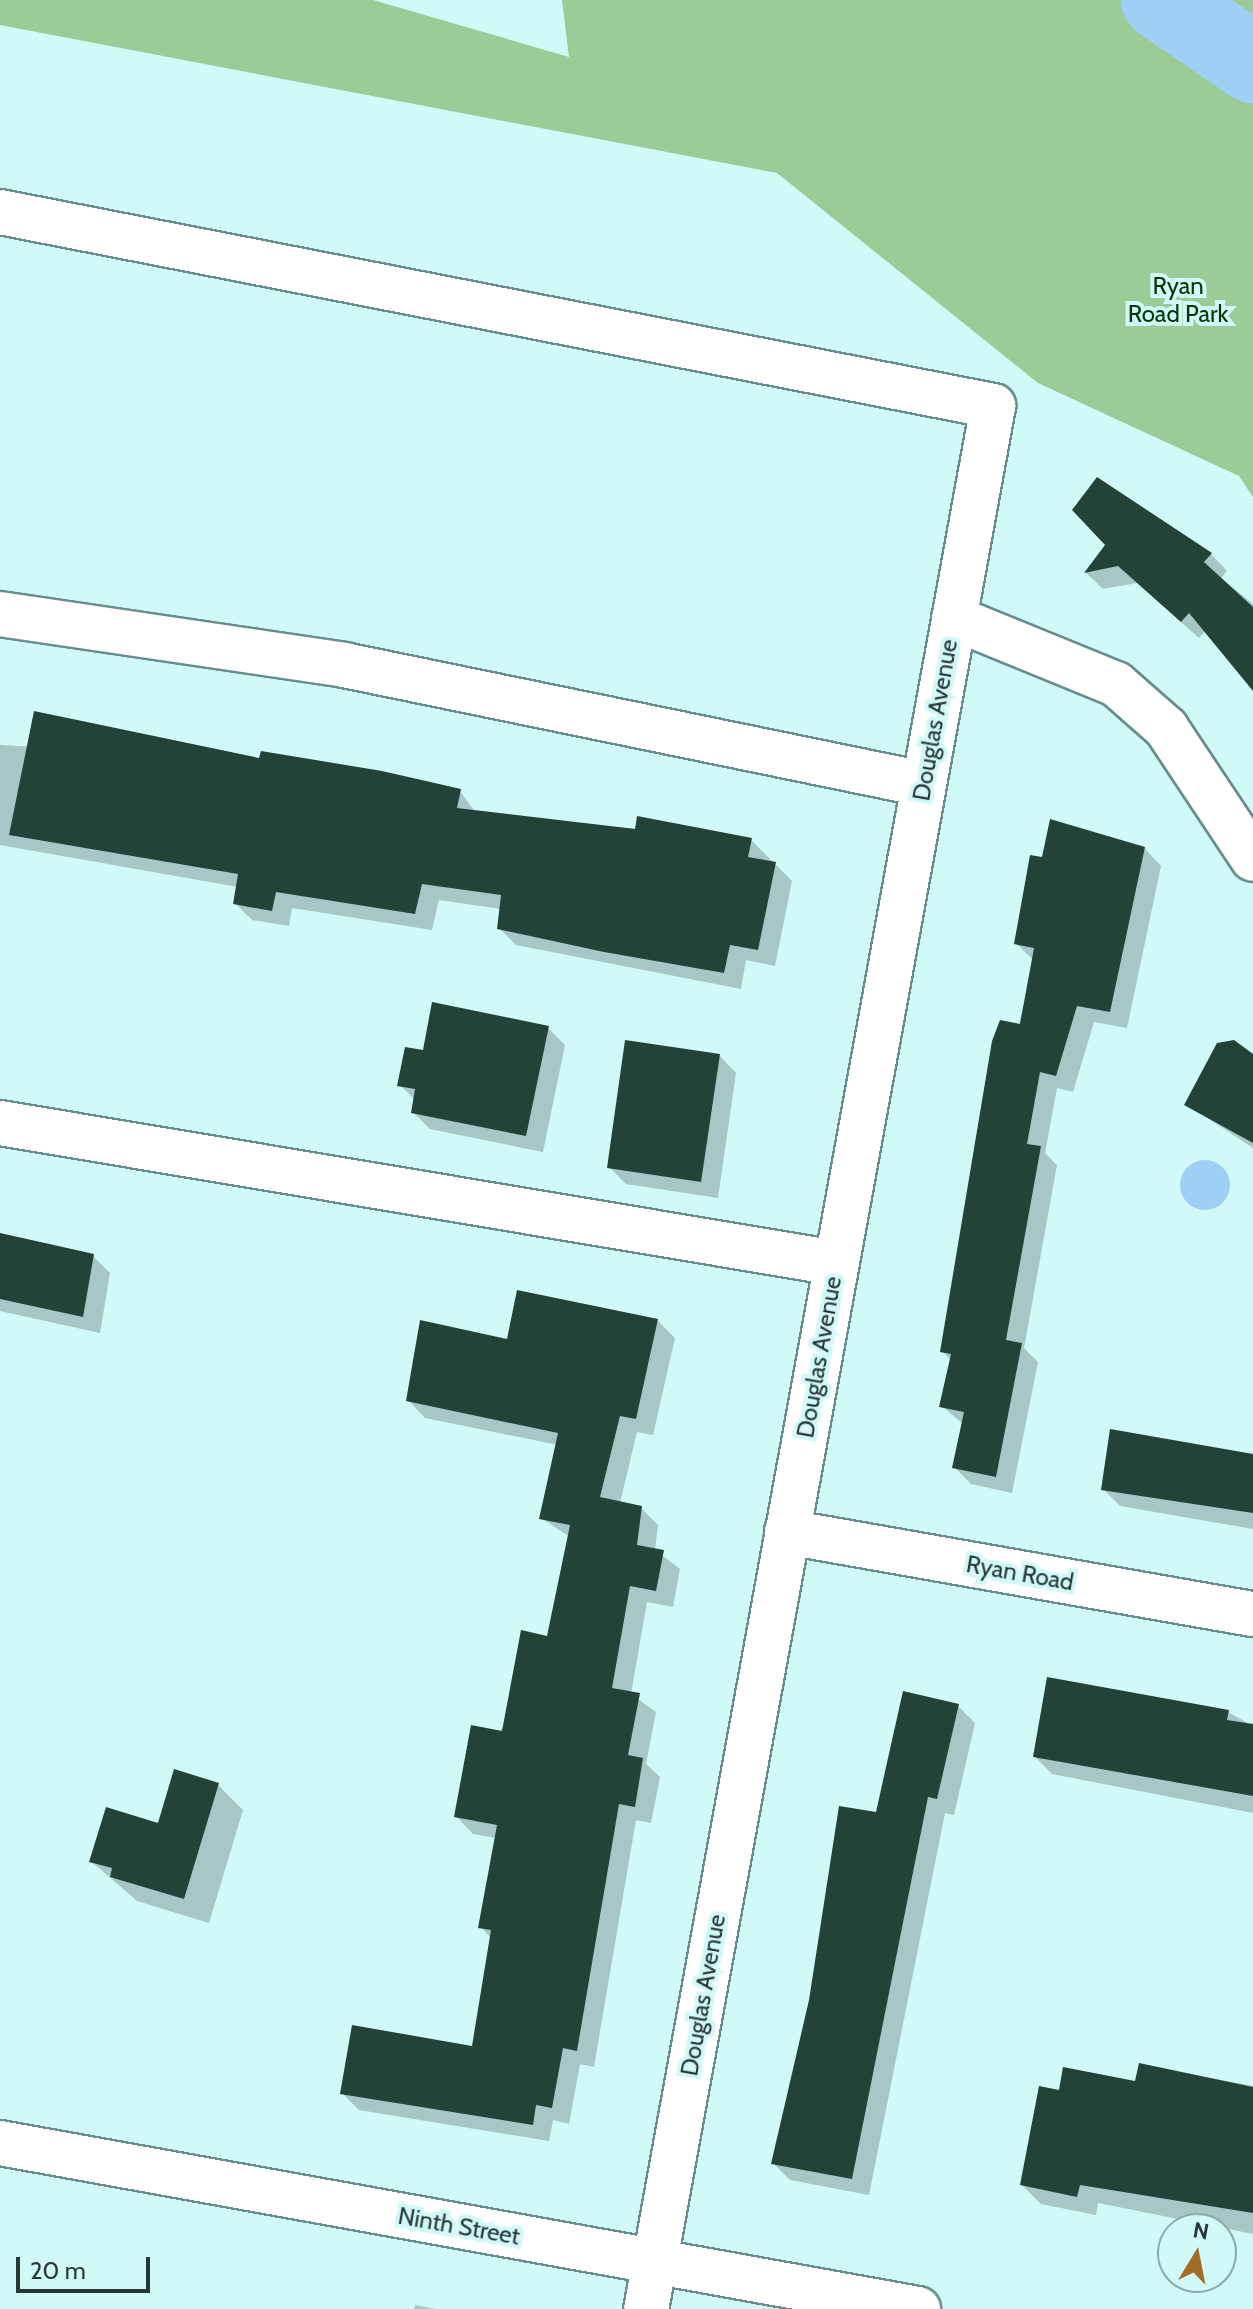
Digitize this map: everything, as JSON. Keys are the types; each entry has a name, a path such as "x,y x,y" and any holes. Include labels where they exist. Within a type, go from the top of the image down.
{"street":[{"name":"Douglas Avenue","path":"0,212 993,406 646,2309"},
{"path":"0,614 344,665 923,784"},
{"path":"954,618 1116,684 1166,728 1253,859"},
{"path":"0,1123 836,1263"},
{"name":"Ryan Road","path":"787,1532 1253,1614"},
{"name":"Ninth Street","path":"0,2143 918,2309"}],"green space":[{"name":"Ryan Road Park","path":"0,0 373,0 569,57 562,0 1253,0 1253,497 1239,476 1038,383 777,173 0,25"}],"water":[{"path":"1205,1160 1223,1167 1230,1185 1223,1203 1205,1210 1187,1203 1180,1185 1187,1167"}],"building":[{"path":"1097,477 1212,553 1204,562 1253,607 1253,691 1189,613 1181,622 1118,566 1084,573 1105,545 1072,510"},
{"path":"34,711 259,758 261,751 382,771 461,789 457,808 635,829 637,816 752,838 748,857 776,862 758,950 730,945 724,973 604,952 497,929 501,895 422,884 415,914 276,892 272,911 233,904 238,874 9,835"},
{"path":"1050,819 1145,847 1110,1012 1077,1006 1056,1076 1040,1072 1027,1144 1041,1146 1006,1340 1022,1343 996,1477 952,1468 964,1412 939,1407 951,1354 940,1352 992,1041 1000,1020 1020,1024 1034,948 1014,944 1030,855 1042,857"},
{"path":"432,1002 549,1026 526,1136 411,1113 415,1089 397,1086 405,1047 423,1050"},
{"path":"625,1040 720,1054 701,1182 607,1168"},
{"path":"1234,1040 1253,1054 1253,1143 1184,1105 1217,1043"},
{"path":"0,1233 94,1254 83,1317 0,1299"},
{"path":"517,1290 658,1319 636,1419 620,1416 600,1497 642,1506 637,1545 664,1550 656,1591 630,1586 612,1688 640,1693 628,1755 643,1758 635,1807 619,1804 577,2051 563,2048 552,2108 536,2105 533,2125 340,2094 352,2025 472,2046 491,1930 478,1928 497,1825 454,1817 471,1725 502,1731 521,1630 547,1636 570,1525 539,1519 558,1433 406,1401 420,1320 507,1339"},
{"path":"1110,1429 1253,1454 1253,1513 1101,1490"},
{"path":"1047,1677 1229,1710 1227,1720 1253,1724 1253,1796 1033,1757"},
{"path":"903,1691 959,1704 937,1799 928,1797 852,2179 771,2164 809,2000 839,1806 876,1812"},
{"path":"174,1769 219,1783 184,1899 110,1877 112,1868 89,1862 106,1807 158,1823"},
{"path":"1139,2063 1253,2087 1253,2213 1080,2185 1077,2197 1020,2185 1039,2086 1059,2090 1063,2067 1135,2081"}],"waterway":[{"path":"1161,0 1253,63"}]}
